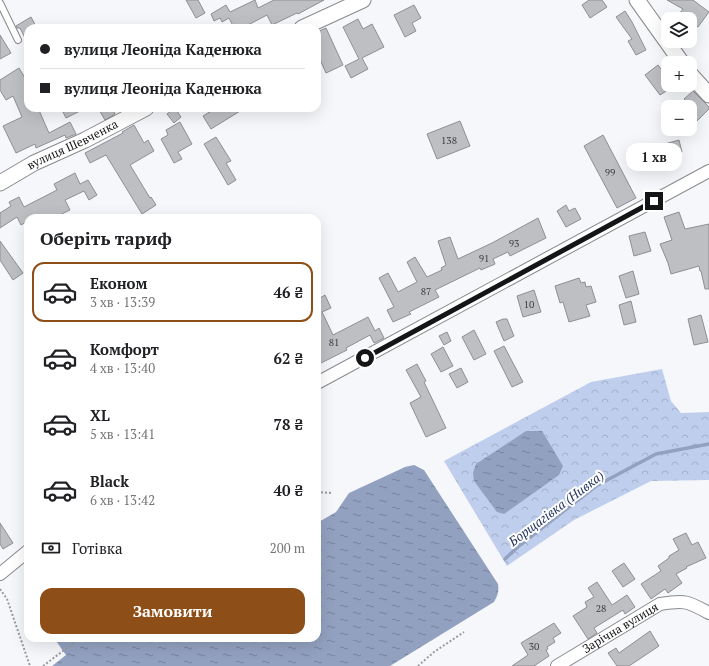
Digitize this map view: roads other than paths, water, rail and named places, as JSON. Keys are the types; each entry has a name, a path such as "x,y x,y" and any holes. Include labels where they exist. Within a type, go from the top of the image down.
{"street":[{"path":"311,24 363,0"},
{"path":"637,0 677,56"},
{"path":"697,82 709,95"},
{"name":"вулиця Шевченка","path":"0,183 34,163 85,140 138,112"},
{"path":"321,381 709,171"},
{"path":"0,574 24,554"},
{"name":"Зарічна вулиця","path":"556,666 660,604 680,601 692,604 709,614"}],"lane":[{"path":"0,3 18,40"}],"water":[{"path":"526,431 542,431 563,466 559,475 504,514 497,512 474,481 473,473 476,464"},
{"path":"414,465 424,470 498,584 498,591 494,602 390,666 52,666 66,655 57,642 321,642 321,521 336,512 349,493 405,467"}],"waterway":[{"name":"Борщагівка (Нивка)","path":"505,559 520,545 596,486 656,454 709,444"}]}
